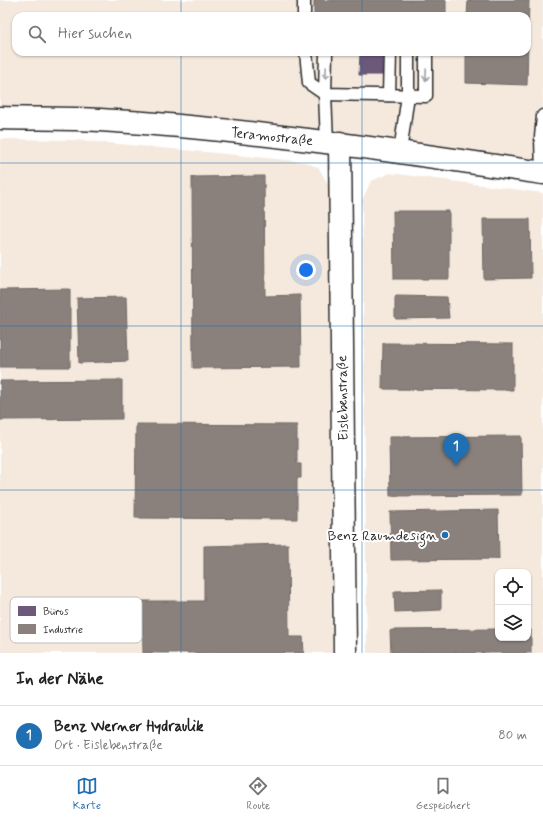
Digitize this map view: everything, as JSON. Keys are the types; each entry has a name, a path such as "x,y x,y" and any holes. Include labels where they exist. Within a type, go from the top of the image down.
{"street":[{"name":"Teramostraße","path":"0,118 99,120 220,130 333,142 542,173"},
{"name":"Eislebenstraße","path":"333,142 345,653"}],"lane":[{"path":"304,0 304,12"},
{"path":"307,56 310,83 325,94 426,96 426,56"},
{"path":"326,56 325,94 333,142"},
{"path":"389,95 390,56"},
{"path":"400,152 408,95 408,56"},
{"path":"542,173 541,137 543,116"}],"shaded area":[{"path":"0,0 543,0 543,162 403,141 128,111 0,106"},
{"path":"0,139 75,140 305,162 319,168 329,186 332,653 0,653"},
{"path":"390,173 543,193 543,653 367,653 362,200 371,181"}],"building: Büros":[{"path":"360,56 382,56 382,75 359,75"}],"building: Industrie":[{"path":"314,0 446,0 446,12 314,12"},
{"path":"468,0 529,0 529,12 467,12"},
{"path":"466,56 528,56 527,85 466,83"},
{"path":"264,176 265,296 300,295 301,367 193,368 192,177"},
{"path":"393,211 449,211 449,279 394,279"},
{"path":"483,219 530,219 531,278 484,279"},
{"path":"70,289 70,367 0,367 0,290"},
{"path":"396,296 447,297 449,318 396,319"},
{"path":"126,297 128,361 79,363 77,298"},
{"path":"383,343 513,344 513,390 382,389"},
{"path":"122,380 122,419 0,420 0,381"},
{"path":"136,424 297,425 297,464 301,464 301,478 297,478 297,519 135,518"},
{"path":"521,436 522,495 390,496 389,437"},
{"name":"Benz Raumdesign","path":"498,510 499,559 391,560 390,512"},
{"path":"288,544 289,637 303,637 304,653 143,653 142,601 204,601 204,546"},
{"path":"440,590 441,610 395,612 395,591"},
{"path":"495,629 495,641 531,641 531,653 391,653 390,631"}],"place":[{"name":"Benz Werner Hydraulik","path":"456,466"},
{"name":"Benz Raumdesign","path":"445,535"}]}
